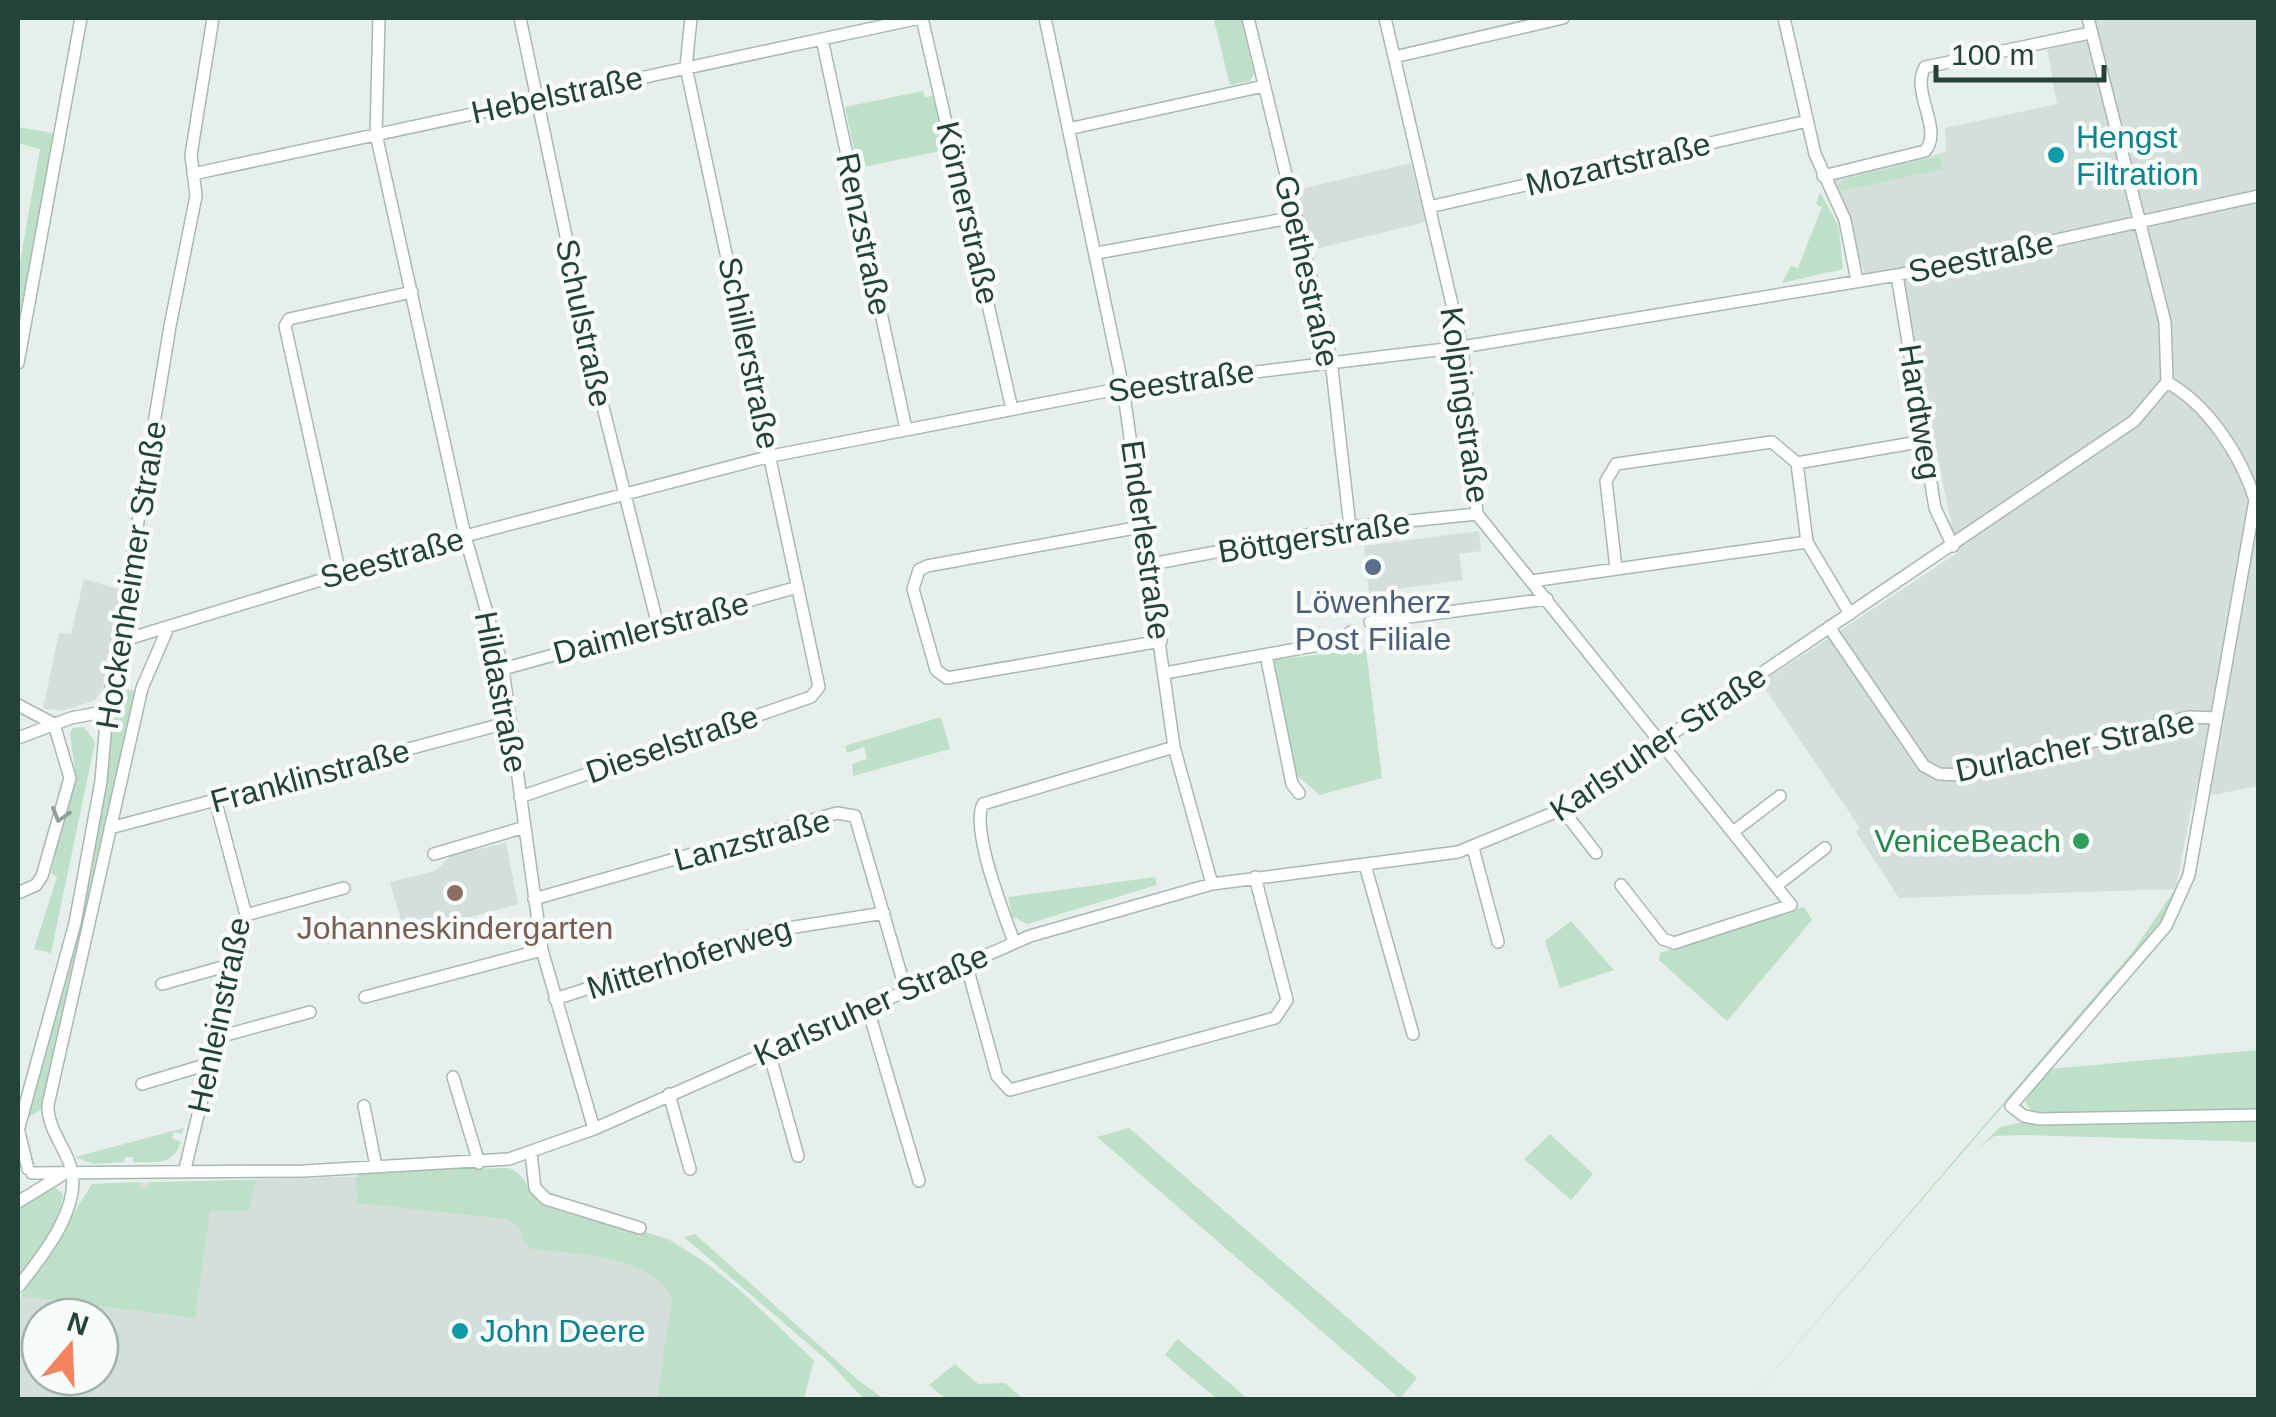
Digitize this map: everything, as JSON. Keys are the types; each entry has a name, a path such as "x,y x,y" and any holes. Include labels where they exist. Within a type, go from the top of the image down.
{"street":[{"path":"18,364 80,18"},
{"name":"Hockenheimer Straße","path":"35,1189 26,1169 18,1130 75,923 101,781 107,711 170,326 196,196 192,155 213,18"},
{"name":"Hildastraße","path":"379,18 376,134 465,536 504,669 542,950 594,1129"},
{"name":"Schulstraße","path":"520,18 623,494 658,626"},
{"name":"Schillerstraße","path":"691,18 686,67 819,687"},
{"name":"Hebelstraße","path":"194,174 921,18"},
{"name":"Körnerstraße","path":"921,18 1012,409"},
{"name":"Enderlestraße","path":"1044,18 1123,388 1146,526 1174,748 1212,884"},
{"name":"Goethestraße","path":"1248,18 1330,360 1350,527"},
{"name":"Kolpingstraße","path":"1384,18 1462,347 1477,514 1776,886"},
{"path":"1394,57 1563,18"},
{"path":"1784,18 1807,121 1823,176 1845,220 1857,281"},
{"path":"2088,18 2168,341 2166,382"},
{"path":"1823,176 1926,151 1931,139 1920,79 1925,67 2090,32"},
{"name":"Renzstraße","path":"822,39 906,429"},
{"path":"1068,129 1264,86"},
{"name":"Mozartstraße","path":"1429,207 1807,121"},
{"name":"Seestraße","path":"120,642 465,536 772,456 1123,388 1462,347 1898,275 2258,196"},
{"path":"1097,253 1296,217"},
{"name":"Hardtweg","path":"1898,275 1935,508 1952,546"},
{"path":"340,574 285,326 289,319 412,292"},
{"name":"Karlsruher Straße","path":"26,1169 70,1174 376,1166 479,1162 531,1154 1014,942 1212,884 1365,866 1473,848 1562,809 1662,742 2134,421 2166,382"},
{"name":"Durlacher Straße","path":"2166,382 2202,409 2248,476 2255,500 2186,887 2166,926 2010,1106 2024,1116 2040,1119 2258,1115"},
{"path":"1616,568 1606,481 1616,464 1761,441 1782,446 1797,463 1807,542 1850,614"},
{"path":"1797,463 1924,441"},
{"name":"Böttgerstraße","path":"1151,564 1350,527 1477,514"},
{"path":"1146,526 927,566 919,570 914,589 936,670 947,678 1160,641"},
{"path":"1532,581 1807,542"},
{"name":"Daimlerstraße","path":"504,669 798,588"},
{"path":"1370,622 1546,599"},
{"name":"Durlacher Straße","path":"1830,627 1915,756 1939,774 1962,775 2189,717 2216,718"},
{"name":"Hockenheimer Straße","path":"70,1174 47,1108 142,688 167,630"},
{"path":"1165,673 1340,642 1351,632"},
{"path":"1266,655 1292,784 1299,793"},
{"name":"Dieselstraße","path":"520,797 811,697 819,687"},
{"path":"18,706 54,724 70,778 42,876 36,886 18,893"},
{"path":"18,738 107,711"},
{"name":"Franklinstraße","path":"110,828 510,722"},
{"path":"1014,942 996,894 980,821 983,804 1174,748"},
{"path":"1733,832 1780,796"},
{"name":"Henleinstraße","path":"185,1169 246,914 216,802"},
{"path":"1562,809 1596,853"},
{"name":"Lanzstraße","path":"534,899 837,814 855,816 905,988"},
{"path":"434,854 525,828"},
{"path":"1473,848 1498,942"},
{"path":"1621,885 1663,939 1674,944 1791,905 1776,886 1825,848"},
{"path":"1365,866 1413,1034"},
{"path":"966,963 997,1076 1010,1090 1275,1018 1287,1000 1255,877"},
{"path":"246,914 344,888"},
{"name":"Mitterhoferweg","path":"555,999 752,935 884,913"},
{"path":"365,997 542,950"},
{"path":"162,984 233,964"},
{"path":"867,1006 919,1181"},
{"path":"215,1038 310,1012"},
{"path":"769,1052 798,1156"},
{"path":"142,1084 208,1064"},
{"path":"453,1077 479,1162"},
{"path":"669,1094 690,1169"},
{"path":"364,1106 376,1166"},
{"path":"531,1154 535,1188 546,1199 640,1228"},
{"path":"18,1287 43,1255 74,1190 70,1174"},
{"name":"Karlsruher Straße","path":"18,1202 29,1198 35,1189 70,1174"}],"shaded area":[{"path":"2090,18 2258,18 2258,786 2193,799 2176,889 1899,898 1856,832 1860,828 1761,683 1957,553 1900,270 1866,277 1832,179 1946,152 1945,128 2057,104 2047,49 2085,40"},
{"path":"1411,163 1426,222 1311,250 1296,190"},
{"path":"1479,531 1481,551 1459,554 1463,580 1369,593 1364,546"},
{"path":"84,579 121,590 103,687 95,700 64,710 43,709 59,633 71,634"},
{"name":"Johanneskindergarten","path":"506,843 518,904 405,935 390,882 435,871 452,855"},
{"path":"511,1172 549,1210 670,1239 720,1275 701,1400 18,1399 20,1298 20,1397 120,1397 120,1297 21,1297 53,1257 98,1184"}],"green space":[{"path":"1241,18 1254,74 1250,81 1230,85 1214,20"},
{"path":"923,91 925,97 933,96 945,150 858,168 845,107"},
{"path":"18,127 53,133 18,338 18,273 40,149 18,143"},
{"path":"1940,156 1943,169 1840,191 1839,184 1848,178"},
{"path":"1820,192 1839,227 1843,269 1782,283 1791,266 1798,268 1822,207 1816,204"},
{"path":"1366,649 1382,778 1320,795 1296,775 1272,660"},
{"path":"118,688 136,691 42,1109 27,1118 80,925"},
{"path":"941,717 950,749 853,776 852,764 867,759 864,747 847,753 845,746"},
{"path":"84,727 95,742 51,953 34,949 57,877 51,873 75,770 70,733 73,728"},
{"path":"1155,877 1157,885 1027,924 1012,916 1008,897"},
{"path":"2180,889 2169,914 1749,1400 2134,950 2173,892"},
{"path":"1804,907 1812,920 1727,1021 1659,960 1660,953"},
{"path":"1571,921 1614,970 1560,988 1545,941"},
{"path":"2258,1050 2258,1110 2041,1115 2030,1110 2025,1101 2050,1069"},
{"path":"2258,1120 2258,1142 2024,1135 1994,1136 1979,1148 2000,1127 2019,1123"},
{"path":"184,1128 182,1134 174,1132 172,1138 181,1142 178,1150 163,1161 133,1162 133,1157 125,1157 124,1162 93,1164 75,1157"},
{"path":"1129,1128 1417,1378 1400,1399 1097,1137"},
{"path":"1550,1134 1593,1174 1571,1200 1524,1159"},
{"path":"509,1168 552,1208 657,1236 710,1266 814,1360 804,1399 657,1399 672,1297 645,1272 609,1259 532,1249 523,1241 520,1227 506,1219 357,1203 356,1178 361,1171"},
{"path":"257,1180 248,1211 210,1211 195,1318 120,1309 120,1297 21,1296 92,1184 140,1182 141,1187 149,1187 150,1182"},
{"path":"53,1186 63,1194 58,1216 18,1277 18,1207"},
{"path":"695,1234 884,1399 864,1399 828,1361 684,1237"},
{"path":"1178,1338 1248,1399 1217,1399 1165,1355"},
{"path":"955,1364 978,1384 1005,1383 1023,1399 946,1399 929,1385"}],"place":[{"name":"Hengst Filtration","path":"2056,155"},
{"name":"Löwenherz Post Filiale","path":"1373,567"},
{"name":"VeniceBeach","path":"2081,841"},
{"name":"Johanneskindergarten","path":"455,893"},
{"name":"John Deere","path":"460,1331"}]}
